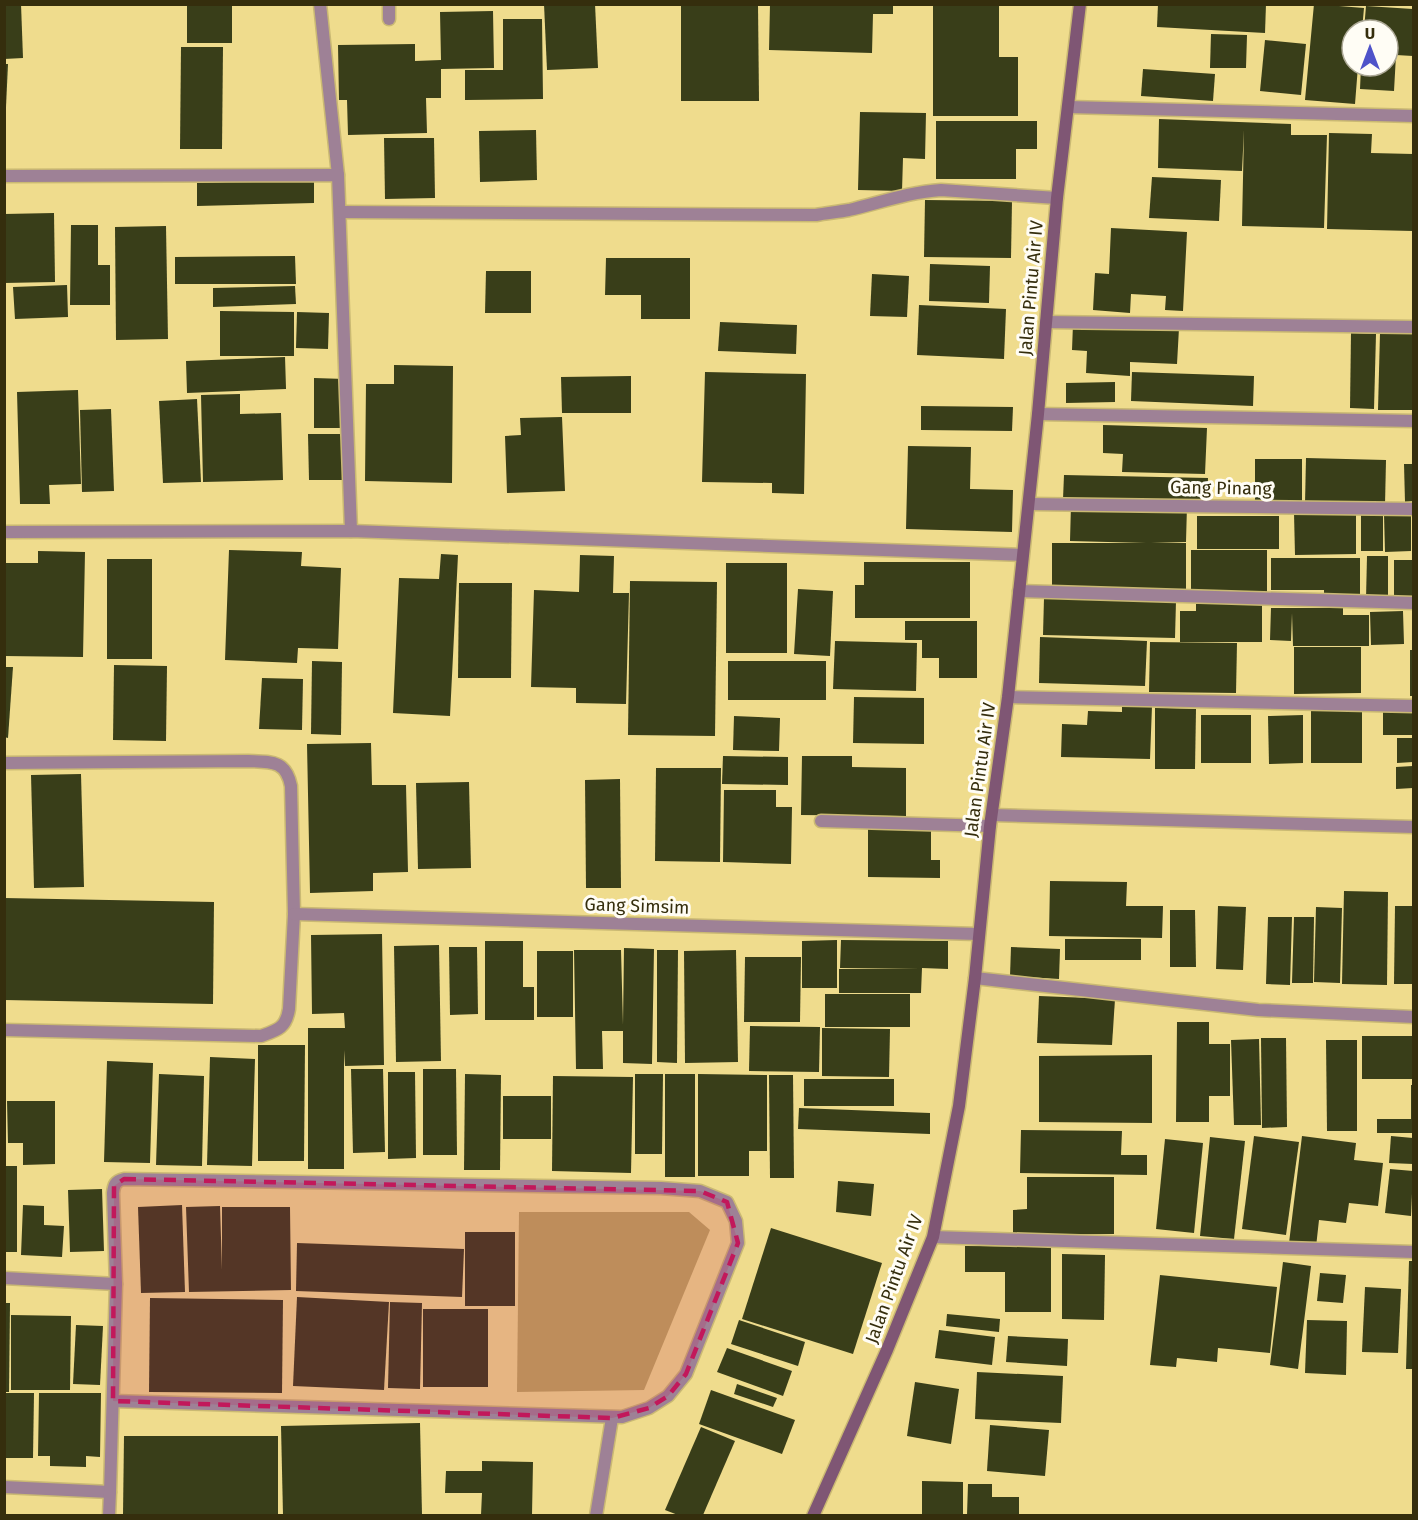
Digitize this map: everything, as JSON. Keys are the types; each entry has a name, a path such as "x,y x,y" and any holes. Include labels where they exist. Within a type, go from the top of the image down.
{"main road":[{"name":"Jalan Pintu Air IV","path":"813,1515 887,1350 933,1236 959,1106 991,821 1008,697 1038,414 1057,198 1080,4"}],"street":[{"path":"320,4 338,175 351,531"},
{"path":"389,4 389,19"},
{"path":"1068,107 1413,116"},
{"path":"4,176 338,175"},
{"path":"340,212 816,214 848,210 926,191 941,190 1057,198"},
{"path":"1046,322 1413,327"},
{"path":"1038,414 1413,421"},
{"name":"Gang Pinang","path":"1029,504 1413,509"},
{"path":"4,532 351,531 1022,555"},
{"path":"1019,591 1413,603"},
{"path":"1008,697 1413,706"},
{"path":"4,763 248,761 269,762 281,766 289,776 291,786 294,915 289,1009 287,1021 278,1030 261,1035 4,1030"},
{"path":"821,821 1413,827"},
{"name":"Gang Simsim","path":"294,915 978,934"},
{"path":"975,978 1258,1010 1413,1017"},
{"path":"109,1515 112,1401 116,1284 114,1186 117,1181 123,1179 661,1188 700,1191 727,1202 736,1221 738,1243 686,1374 668,1396 649,1408 612,1418 112,1401"},
{"path":"933,1236 1413,1252"},
{"path":"4,1278 116,1284"},
{"path":"596,1515 612,1418"},
{"path":"4,1487 110,1492"}],"highlighted area":[{"path":"124,1179 700,1191 727,1202 738,1243 686,1374 668,1396 649,1408 612,1418 113,1401 114,1186"}],"shaded area":[{"path":"519,1212 689,1212 710,1230 644,1390 517,1392"}],"building":[{"path":"4,4 21,4 23,58 4,59"},
{"path":"187,4 232,4 232,43 187,43"},
{"path":"544,4 595,4 598,68 547,70"},
{"path":"681,4 758,4 759,101 681,101"},
{"path":"770,4 893,4 893,14 873,14 872,53 769,50"},
{"path":"933,4 999,4 999,57 1018,57 1018,116 933,116"},
{"path":"1158,4 1266,4 1265,33 1157,27"},
{"path":"1314,4 1364,8 1363,18 1340,18 1340,78 1357,78 1355,104 1305,100"},
{"path":"1366,6 1413,9 1413,56 1400,55 1400,18 1365,18"},
{"path":"493,11 494,68 441,69 441,98 426,98 427,133 348,135 347,100 339,100 338,45 415,44 415,61 441,60 440,12"},
{"path":"503,19 542,19 543,99 465,100 465,70 503,70"},
{"path":"1211,34 1247,35 1246,68 1210,68"},
{"path":"1265,40 1306,44 1301,95 1260,91"},
{"path":"181,47 223,47 222,149 180,149"},
{"path":"4,64 8,64 6,107 4,107"},
{"path":"1143,69 1215,74 1213,101 1141,96"},
{"path":"1360,78 1395,78 1394,91 1360,89"},
{"path":"860,112 926,113 925,159 903,158 902,191 858,190"},
{"path":"1159,119 1291,124 1291,135 1327,135 1324,228 1242,226 1244,130 1242,171 1158,168"},
{"path":"936,121 1037,121 1037,149 1016,149 1016,179 936,179"},
{"path":"536,130 537,180 480,182 479,131"},
{"path":"1329,133 1372,134 1371,153 1413,154 1413,231 1327,229"},
{"path":"384,138 434,138 435,198 385,199"},
{"path":"1152,177 1221,180 1219,221 1149,218"},
{"path":"314,179 314,203 197,206 197,183"},
{"path":"925,200 1012,201 1011,258 924,257"},
{"path":"54,213 55,282 4,283 4,214"},
{"path":"71,225 98,225 98,265 110,265 110,305 70,305"},
{"path":"166,226 168,339 116,340 115,227"},
{"path":"1111,228 1187,232 1183,311 1165,310 1166,296 1131,294 1130,313 1093,310 1095,273 1109,274"},
{"path":"295,256 296,284 175,284 175,257"},
{"path":"606,258 690,258 690,319 641,319 641,295 605,295"},
{"path":"930,264 990,266 989,303 929,301"},
{"path":"486,271 531,271 531,313 485,313"},
{"path":"872,274 909,276 907,317 870,316"},
{"path":"67,285 68,317 15,319 13,287"},
{"path":"295,286 296,304 213,307 213,288"},
{"path":"919,305 1006,309 1004,359 917,355"},
{"path":"220,311 294,312 294,356 220,356"},
{"path":"297,312 329,313 328,349 296,348"},
{"path":"720,322 797,325 796,354 718,351"},
{"path":"1073,324 1179,328 1177,364 1130,362 1130,376 1086,373 1087,351 1072,350"},
{"path":"1351,333 1376,334 1374,409 1350,408"},
{"path":"1380,333 1413,334 1413,410 1378,410"},
{"path":"285,357 286,389 187,393 186,361"},
{"path":"394,365 453,366 452,483 365,481 366,384 394,384"},
{"path":"705,372 806,374 804,494 772,493 772,483 702,482"},
{"path":"1132,372 1254,376 1253,406 1131,401"},
{"path":"631,376 631,413 562,413 561,377"},
{"path":"314,378 345,379 344,428 314,428"},
{"path":"1115,382 1115,402 1066,403 1066,383"},
{"path":"78,390 81,484 49,485 50,504 20,504 17,392"},
{"path":"240,394 240,414 281,413 283,480 203,482 201,395"},
{"path":"197,399 201,482 163,483 159,401"},
{"path":"921,406 1013,407 1012,431 921,430"},
{"path":"111,409 114,491 82,492 80,410"},
{"path":"562,417 565,491 507,493 505,436 521,435 520,418"},
{"path":"1103,425 1207,428 1205,474 1122,472 1123,454 1103,453"},
{"path":"308,434 347,434 347,480 309,480"},
{"path":"908,446 971,447 970,489 1013,490 1012,532 906,529"},
{"path":"1306,458 1386,460 1385,505 1305,504"},
{"path":"1255,459 1302,459 1302,502 1255,502"},
{"path":"1404,464 1413,464 1413,501 1405,502"},
{"path":"1064,475 1208,478 1207,502 1063,499"},
{"path":"1071,505 1187,506 1186,542 1151,542 1186,543 1186,591 1052,591 1052,543 1146,543 1070,541"},
{"path":"1356,512 1356,554 1295,555 1294,513"},
{"path":"1361,514 1383,514 1383,551 1361,551"},
{"path":"1384,514 1411,514 1411,551 1385,552"},
{"path":"1197,516 1279,516 1279,549 1197,549"},
{"path":"229,550 302,552 301,566 341,568 338,649 298,648 297,663 225,660"},
{"path":"1191,550 1267,550 1267,594 1191,594"},
{"path":"38,551 85,552 83,657 4,656 4,563 38,563"},
{"path":"441,554 458,555 450,716 393,713 399,578 439,579"},
{"path":"580,555 614,556 613,593 629,593 626,704 576,703 576,688 531,687 534,590 579,592"},
{"path":"1367,556 1388,556 1388,599 1366,599"},
{"path":"1271,558 1360,558 1360,597 1324,597 1324,590 1271,590"},
{"path":"107,559 152,559 152,659 107,659"},
{"path":"1394,560 1413,560 1413,600 1394,600"},
{"path":"864,562 970,562 970,618 855,618 855,585 864,585"},
{"path":"726,563 787,563 787,653 726,653"},
{"path":"630,581 717,582 715,736 628,735"},
{"path":"459,583 512,583 511,678 458,678"},
{"path":"798,589 833,591 830,656 794,654"},
{"path":"1044,598 1176,601 1175,638 1043,635"},
{"path":"1196,604 1262,604 1262,642 1180,642 1180,611 1196,611"},
{"path":"1271,608 1343,608 1343,615 1369,615 1369,646 1293,646 1292,613 1291,641 1270,640"},
{"path":"1403,611 1404,644 1371,645 1370,612"},
{"path":"905,621 977,621 977,678 939,678 939,658 922,658 922,640 905,640"},
{"path":"1040,637 1147,641 1145,686 1039,683"},
{"path":"835,641 917,643 916,691 833,689"},
{"path":"1150,642 1237,643 1236,693 1149,692"},
{"path":"1294,647 1361,647 1361,693 1294,694"},
{"path":"1410,650 1413,650 1413,696 1410,696"},
{"path":"312,661 342,662 341,735 311,734"},
{"path":"728,661 826,661 826,700 728,700"},
{"path":"114,665 167,666 166,741 113,740"},
{"path":"4,667 13,667 8,738 4,737"},
{"path":"262,678 303,679 302,730 259,729"},
{"path":"854,697 924,698 924,744 853,743"},
{"path":"1122,705 1152,706 1150,759 1061,757 1062,724 1087,725 1088,711 1122,712"},
{"path":"1155,708 1196,709 1195,769 1155,769"},
{"path":"1311,709 1362,709 1362,763 1311,763"},
{"path":"1383,711 1413,711 1413,735 1383,735"},
{"path":"1201,715 1251,715 1251,763 1201,763"},
{"path":"1303,715 1303,763 1269,764 1268,716"},
{"path":"734,716 780,718 779,751 733,750"},
{"path":"1397,738 1413,738 1413,762 1397,763"},
{"path":"371,743 372,785 406,785 408,872 373,873 373,891 310,893 307,744"},
{"path":"723,756 788,757 788,785 722,784"},
{"path":"802,756 852,756 852,767 906,768 906,816 801,815"},
{"path":"1413,766 1413,788 1396,789 1396,767"},
{"path":"656,768 721,768 720,862 655,861"},
{"path":"81,774 84,887 34,888 31,775"},
{"path":"620,779 621,888 586,888 585,780"},
{"path":"469,782 471,868 418,869 416,783"},
{"path":"724,790 776,790 776,807 792,807 791,864 723,862"},
{"path":"868,828 931,828 931,860 940,860 940,878 868,877"},
{"path":"1050,881 1127,882 1126,906 1163,906 1162,938 1049,936"},
{"path":"1344,891 1388,892 1387,985 1342,984"},
{"path":"4,898 214,902 213,1004 4,1000"},
{"path":"1218,906 1246,907 1243,970 1216,969"},
{"path":"1395,906 1413,906 1413,984 1394,984"},
{"path":"1316,907 1342,908 1340,983 1314,982"},
{"path":"1170,910 1195,910 1196,967 1170,967"},
{"path":"1268,917 1292,917 1290,985 1266,984"},
{"path":"1294,917 1314,917 1313,983 1292,983"},
{"path":"382,934 384,1065 345,1066 344,1050 344,1169 308,1169 308,1028 345,1028 344,1013 312,1014 311,935"},
{"path":"1065,939 1141,939 1141,960 1065,960"},
{"path":"837,940 837,988 802,988 802,941"},
{"path":"841,940 948,941 948,969 922,968 921,993 839,993 839,969 920,969 840,968"},
{"path":"485,941 523,941 523,987 534,987 534,1020 485,1020"},
{"path":"439,945 441,1061 396,1062 394,946"},
{"path":"449,947 477,947 478,1014 450,1015"},
{"path":"1011,947 1060,949 1059,979 1010,976"},
{"path":"624,948 654,949 652,1064 623,1063 623,1031 602,1031 603,1069 576,1069 574,950 621,950 623,1025"},
{"path":"657,950 678,950 677,1063 657,1062"},
{"path":"736,950 738,1062 685,1063 684,951"},
{"path":"537,951 573,951 573,1017 537,1017"},
{"path":"745,957 801,957 800,1022 744,1022"},
{"path":"825,994 910,994 910,1027 825,1027"},
{"path":"1039,996 1115,999 1112,1045 1037,1043"},
{"path":"1177,1022 1209,1022 1209,1044 1230,1044 1230,1096 1209,1096 1209,1122 1176,1122"},
{"path":"750,1026 820,1027 819,1072 749,1071"},
{"path":"822,1028 890,1029 889,1077 822,1076"},
{"path":"1362,1036 1413,1036 1413,1079 1362,1079"},
{"path":"1261,1038 1286,1038 1287,1127 1262,1128"},
{"path":"1259,1039 1261,1125 1234,1125 1231,1040"},
{"path":"1326,1040 1357,1040 1357,1131 1327,1131"},
{"path":"258,1045 305,1045 304,1161 258,1161"},
{"path":"1152,1055 1152,1123 1039,1122 1039,1056"},
{"path":"210,1057 255,1059 252,1166 207,1165"},
{"path":"107,1061 153,1063 150,1163 104,1162"},
{"path":"351,1069 383,1069 385,1152 353,1153"},
{"path":"423,1069 456,1069 457,1155 423,1155"},
{"path":"388,1072 415,1072 416,1158 388,1159"},
{"path":"159,1074 204,1076 202,1166 156,1165"},
{"path":"465,1074 501,1075 500,1170 464,1170"},
{"path":"635,1074 663,1074 662,1154 635,1154"},
{"path":"665,1074 695,1074 695,1177 665,1177"},
{"path":"698,1074 767,1075 767,1151 749,1151 749,1176 698,1176"},
{"path":"769,1075 793,1075 794,1178 770,1178"},
{"path":"553,1076 633,1077 631,1173 552,1171"},
{"path":"804,1079 894,1079 894,1106 804,1106"},
{"path":"1411,1085 1413,1085 1413,1133 1377,1133 1377,1119 1411,1119"},
{"path":"503,1096 551,1096 551,1139 503,1139"},
{"path":"7,1101 55,1101 55,1164 23,1165 23,1143 8,1143"},
{"path":"799,1108 930,1113 930,1134 798,1129"},
{"path":"1021,1130 1122,1131 1121,1155 1147,1155 1147,1175 1020,1173"},
{"path":"1254,1136 1299,1142 1286,1235 1242,1229"},
{"path":"1302,1136 1356,1143 1354,1160 1383,1163 1378,1206 1349,1203 1346,1223 1319,1220 1316,1247 1289,1243"},
{"path":"1391,1136 1413,1138 1413,1164 1389,1163"},
{"path":"1210,1137 1245,1141 1234,1239 1200,1236"},
{"path":"1165,1139 1203,1143 1194,1233 1156,1229"},
{"path":"4,1166 17,1166 17,1252 4,1252"},
{"path":"1390,1169 1413,1171 1411,1216 1385,1213"},
{"path":"1027,1177 1114,1177 1114,1234 1013,1235 1013,1210 1027,1209"},
{"path":"838,1181 874,1184 871,1216 836,1212"},
{"path":"102,1189 104,1251 70,1252 68,1190"},
{"path":"23,1205 44,1206 44,1225 64,1226 62,1257 21,1255"},
{"path":"182,1205 185,1292 141,1293 138,1207"},
{"path":"220,1206 222,1270 222,1207 290,1207 291,1290 189,1292 186,1207"},
{"path":"771,1228 882,1263 853,1354 742,1319"},
{"path":"465,1232 515,1232 515,1306 465,1306"},
{"path":"297,1243 464,1249 462,1297 296,1291"},
{"path":"965,1246 1051,1247 1051,1312 1005,1312 1005,1272 965,1272"},
{"path":"1062,1254 1105,1255 1104,1320 1062,1319"},
{"path":"1409,1261 1413,1261 1413,1369 1406,1369"},
{"path":"1283,1262 1311,1266 1298,1369 1270,1365"},
{"path":"1320,1273 1346,1275 1343,1303 1317,1301"},
{"path":"1160,1275 1277,1287 1270,1353 1218,1348 1217,1362 1177,1358 1176,1367 1150,1365"},
{"path":"1365,1287 1401,1289 1398,1353 1362,1352"},
{"path":"297,1297 389,1302 384,1390 293,1386"},
{"path":"150,1298 283,1300 282,1393 149,1392"},
{"path":"390,1302 422,1303 420,1389 388,1388"},
{"path":"4,1303 10,1303 9,1392 4,1392"},
{"path":"423,1309 488,1309 488,1387 423,1387"},
{"path":"947,1314 1000,1319 999,1332 946,1326"},
{"path":"11,1315 71,1316 70,1390 11,1390"},
{"path":"739,1320 805,1342 798,1366 731,1344"},
{"path":"1307,1320 1347,1321 1346,1375 1305,1373"},
{"path":"76,1325 103,1326 100,1385 73,1384"},
{"path":"939,1330 995,1337 992,1365 935,1358"},
{"path":"1008,1336 1068,1339 1067,1366 1006,1362"},
{"path":"727,1348 792,1371 783,1396 717,1372"},
{"path":"977,1372 1063,1376 1061,1423 975,1419"},
{"path":"915,1382 959,1389 951,1444 907,1436"},
{"path":"737,1384 777,1398 773,1407 734,1394"},
{"path":"711,1390 795,1420 782,1454 699,1424"},
{"path":"6,1393 34,1393 33,1458 6,1458"},
{"path":"39,1393 101,1393 100,1457 86,1456 86,1467 50,1466 50,1456 38,1456"},
{"path":"420,1423 422,1515 283,1515 281,1426"},
{"path":"990,1425 1049,1430 1045,1476 987,1471"},
{"path":"701,1427 735,1441 703,1515 678,1515 665,1510"},
{"path":"124,1436 278,1436 278,1515 123,1515"},
{"path":"482,1461 533,1462 532,1515 481,1515 482,1493 445,1493 446,1471 482,1471"},
{"path":"922,1481 963,1482 963,1515 922,1515"},
{"path":"968,1484 992,1484 992,1497 1019,1497 1019,1515 967,1515"}]}
